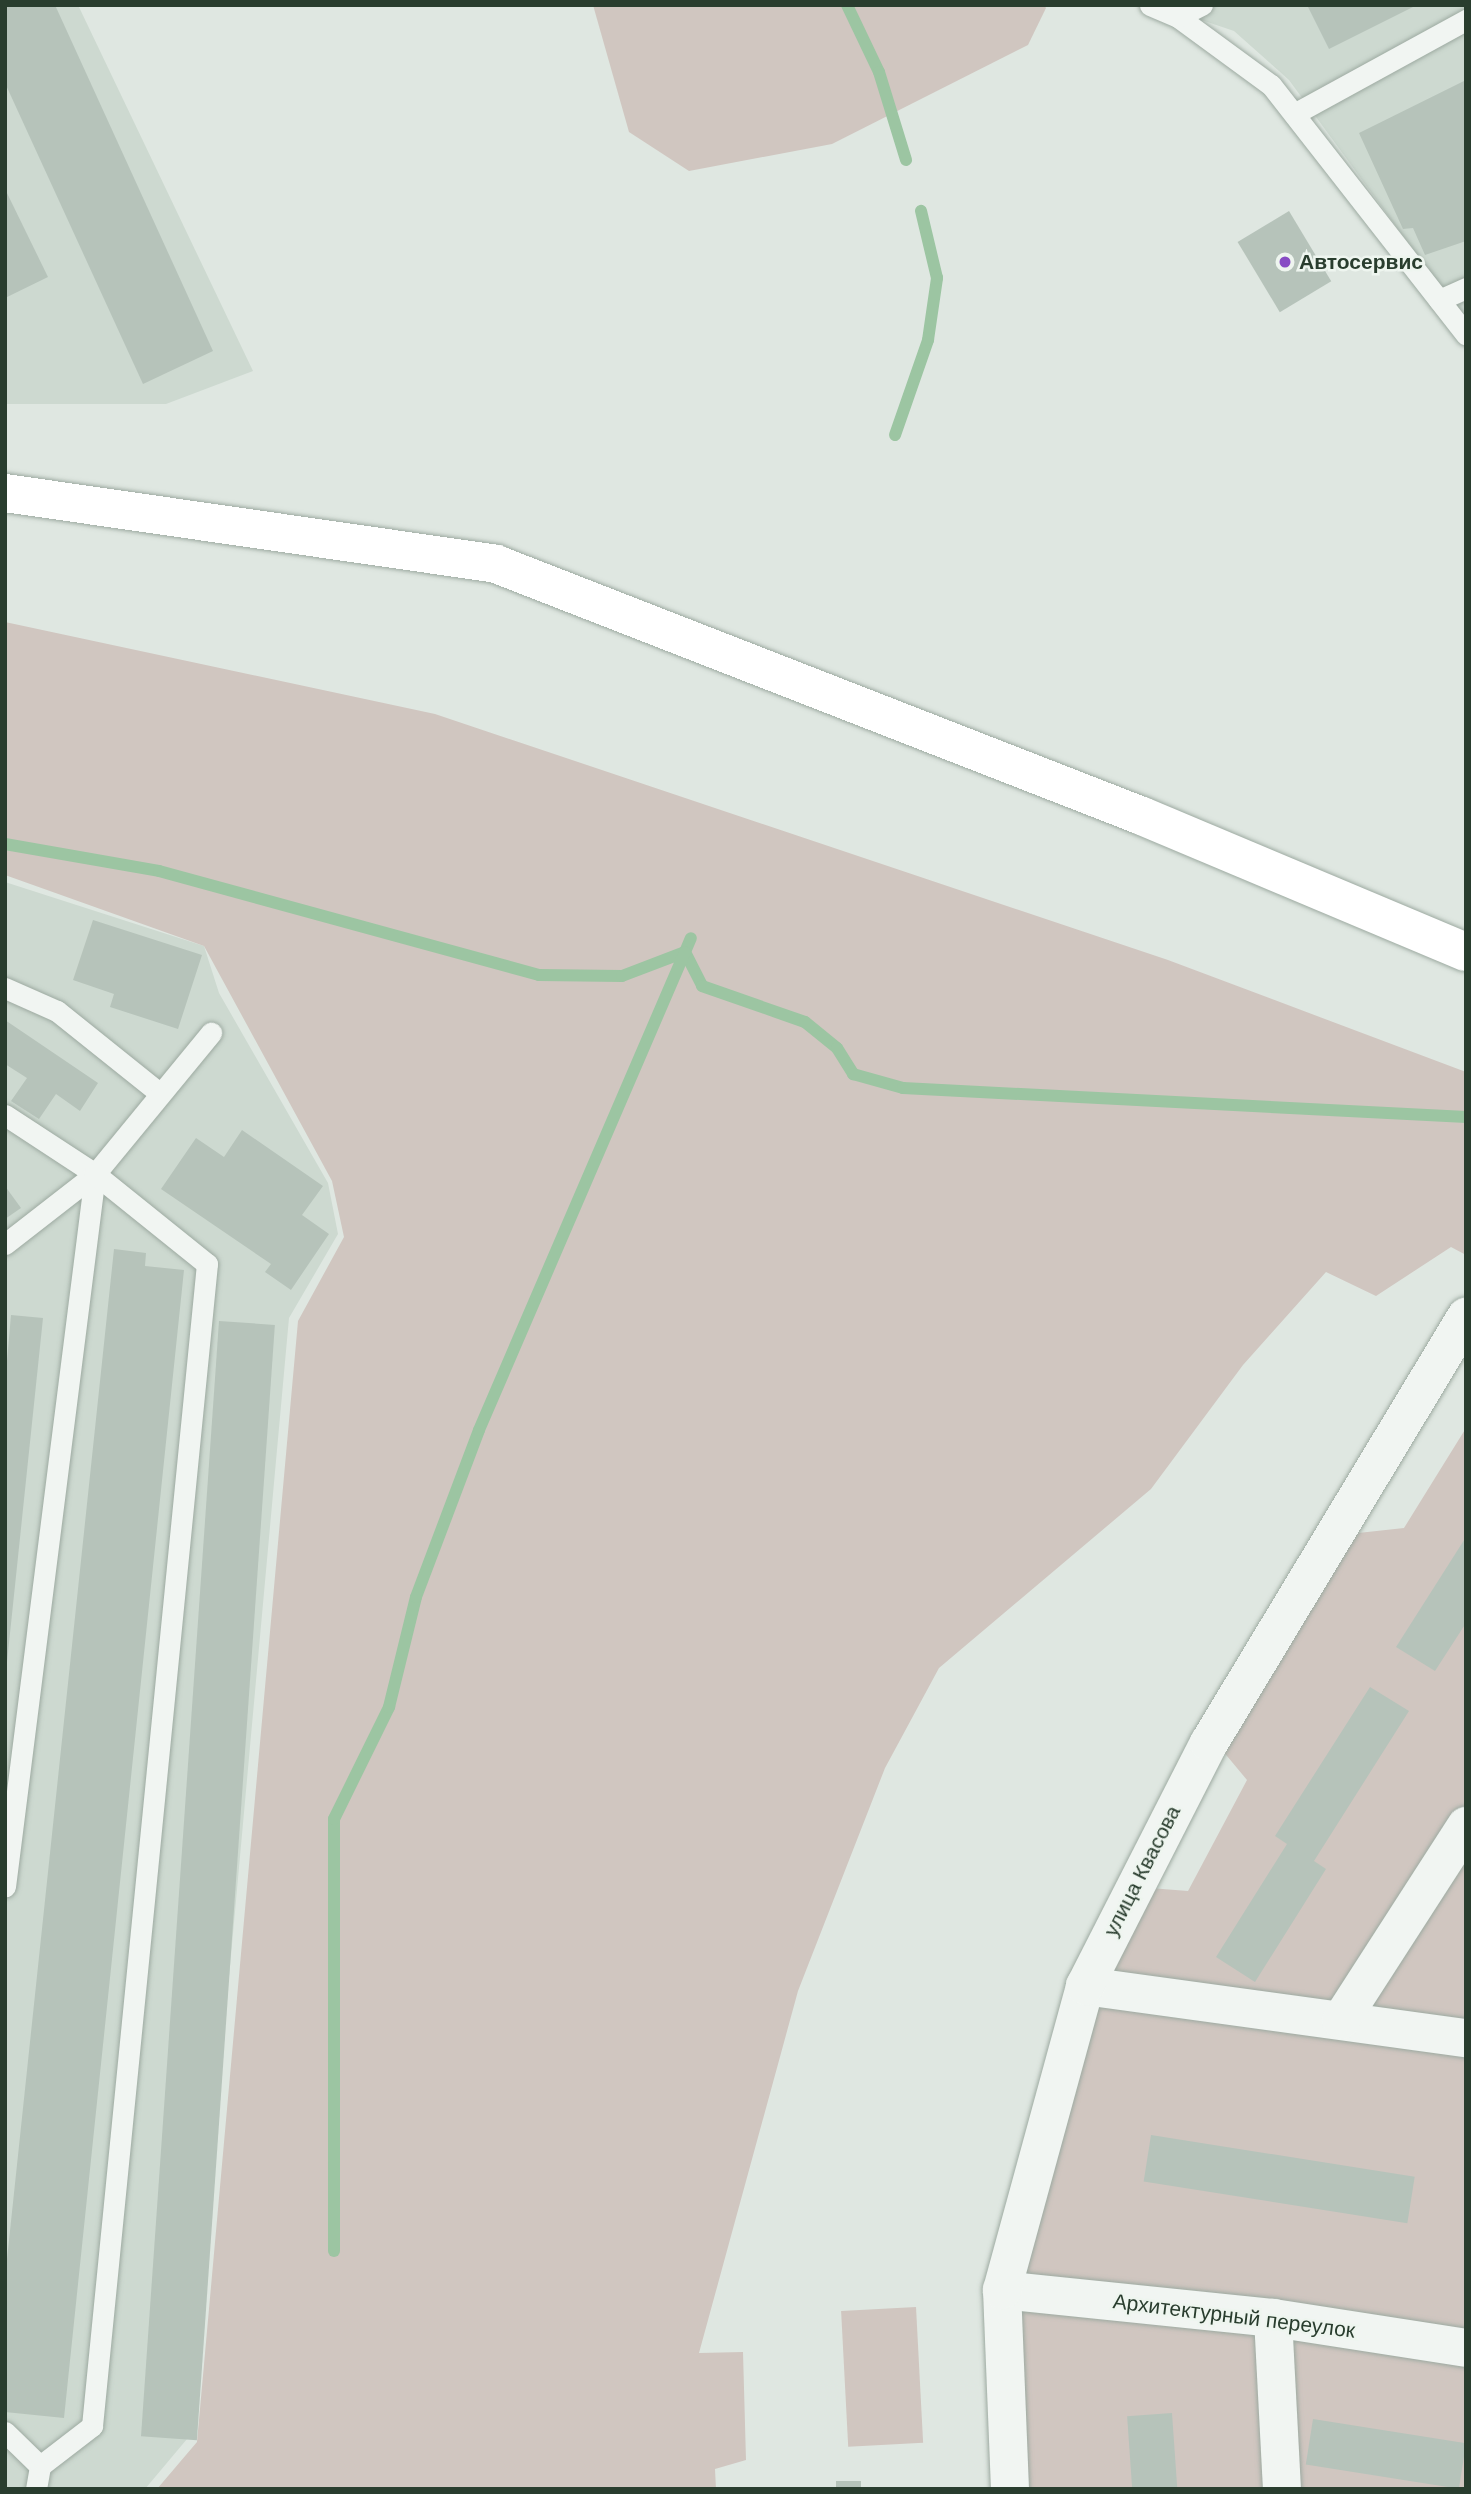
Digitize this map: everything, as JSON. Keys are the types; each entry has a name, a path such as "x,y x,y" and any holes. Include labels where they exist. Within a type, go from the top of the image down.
{"street":[{"path":"5,493 496,564 1142,816 1466,952"},
{"name":"улица Квасова","path":"1010,2489 1002,2290 1085,1986 1209,1743 1466,1317"},
{"path":"1341,2020 1466,1826"},
{"path":"1085,1986 1466,2038"},
{"name":"Архитектурный переулок","path":"1002,2290 1273,2318 1466,2348"},
{"path":"1273,2318 1282,2489"}],"lane":[{"path":"1150,5 1178,17 1271,85 1466,335"},
{"path":"1178,17 1202,5"},
{"path":"1294,114 1466,20"},
{"path":"1439,300 1466,288"},
{"path":"5,988 58,1011 158,1092"},
{"path":"5,1244 95,1174 158,1092 211,1033"},
{"path":"5,1115 95,1174 207,1264 92,2427 40,2466 36,2489"},
{"path":"5,1886 95,1174"},
{"path":"5,2432 40,2466"}],"shaded area":[{"path":"5,5 78,5 253,371 166,404 5,404"},
{"path":"593,5 1044,5 1046,8 1028,45 832,144 689,171 629,132"},
{"path":"1157,5 1466,5 1466,322 1289,80 1234,31"},
{"path":"5,622 435,714 1168,960 1466,1072 1466,1255 1451,1247 1376,1296 1326,1272 1243,1365 1151,1489 939,1668 885,1768 798,1991 699,2353 743,2352 746,2460 715,2469 716,2489 157,2489 197,2442 298,1321 344,1237 332,1181 204,946 5,875"},
{"path":"5,882 204,946 219,993 328,1183 338,1234 289,1318 187,2439 145,2489 5,2489"},
{"path":"1466,1428 1466,1818 1338,2014 1095,1981 1137,1887 1188,1891 1247,1780 1217,1744 1340,1535 1404,1528"},
{"path":"1466,1838 1466,2031 1349,2016"},
{"path":"1095,2000 1466,2050 1466,2341 1018,2279"},
{"path":"1016,2301 1265,2326 1275,2489 1021,2489"},
{"path":"916,2307 923,2443 848,2447 841,2311"},
{"path":"1279,2326 1466,2355 1466,2489 1289,2489"}],"building":[{"path":"5,5 55,5 213,351 143,384 5,83"},
{"path":"1307,5 1417,5 1329,49"},
{"path":"1466,80 1466,241 1425,255 1413,228 1403,229 1359,133"},
{"path":"5,189 48,277 5,298"},
{"name":"Автосервис","path":"1289,211 1331,281 1280,312 1238,242"},
{"path":"93,920 202,955 178,1029 110,1007 114,994 73,980"},
{"path":"5,1020 98,1083 80,1111 56,1094 39,1119 11,1101 27,1078 5,1064"},
{"path":"242,1130 323,1186 302,1215 329,1234 291,1290 265,1272 271,1264 161,1189 196,1138 224,1157"},
{"path":"5,1186 21,1208 5,1219"},
{"path":"114,1249 146,1253 145,1266 184,1270 64,2418 5,2412 5,2278"},
{"path":"11,1315 43,1318 7,1662 5,1384"},
{"path":"219,1321 275,1325 197,2440 141,2436"},
{"path":"1466,1537 1466,1623 1435,1671 1396,1647"},
{"path":"1370,1687 1409,1711 1314,1861 1326,1869 1255,1982 1216,1957 1287,1844 1275,1836"},
{"path":"1151,2135 1415,2177 1407,2223 1144,2181"},
{"path":"1172,2413 1177,2489 1132,2489 1127,2416"},
{"path":"1313,2419 1466,2443 1459,2489 1306,2464"},
{"path":"836,2481 861,2481 861,2489 836,2489"}],"waterway":[{"path":"847,5 879,72 906,160"},
{"path":"895,435 928,340 937,278 921,211"},
{"path":"5,844 159,871 539,975 622,976 685,952 691,938"},
{"path":"685,952 702,986 805,1022 837,1048 853,1074 903,1088 1466,1117"},
{"path":"334,2251 334,1819 389,1707 416,1597 479,1430 685,952"}],"place":[{"name":"Автосервис","path":"1285,262"}]}
